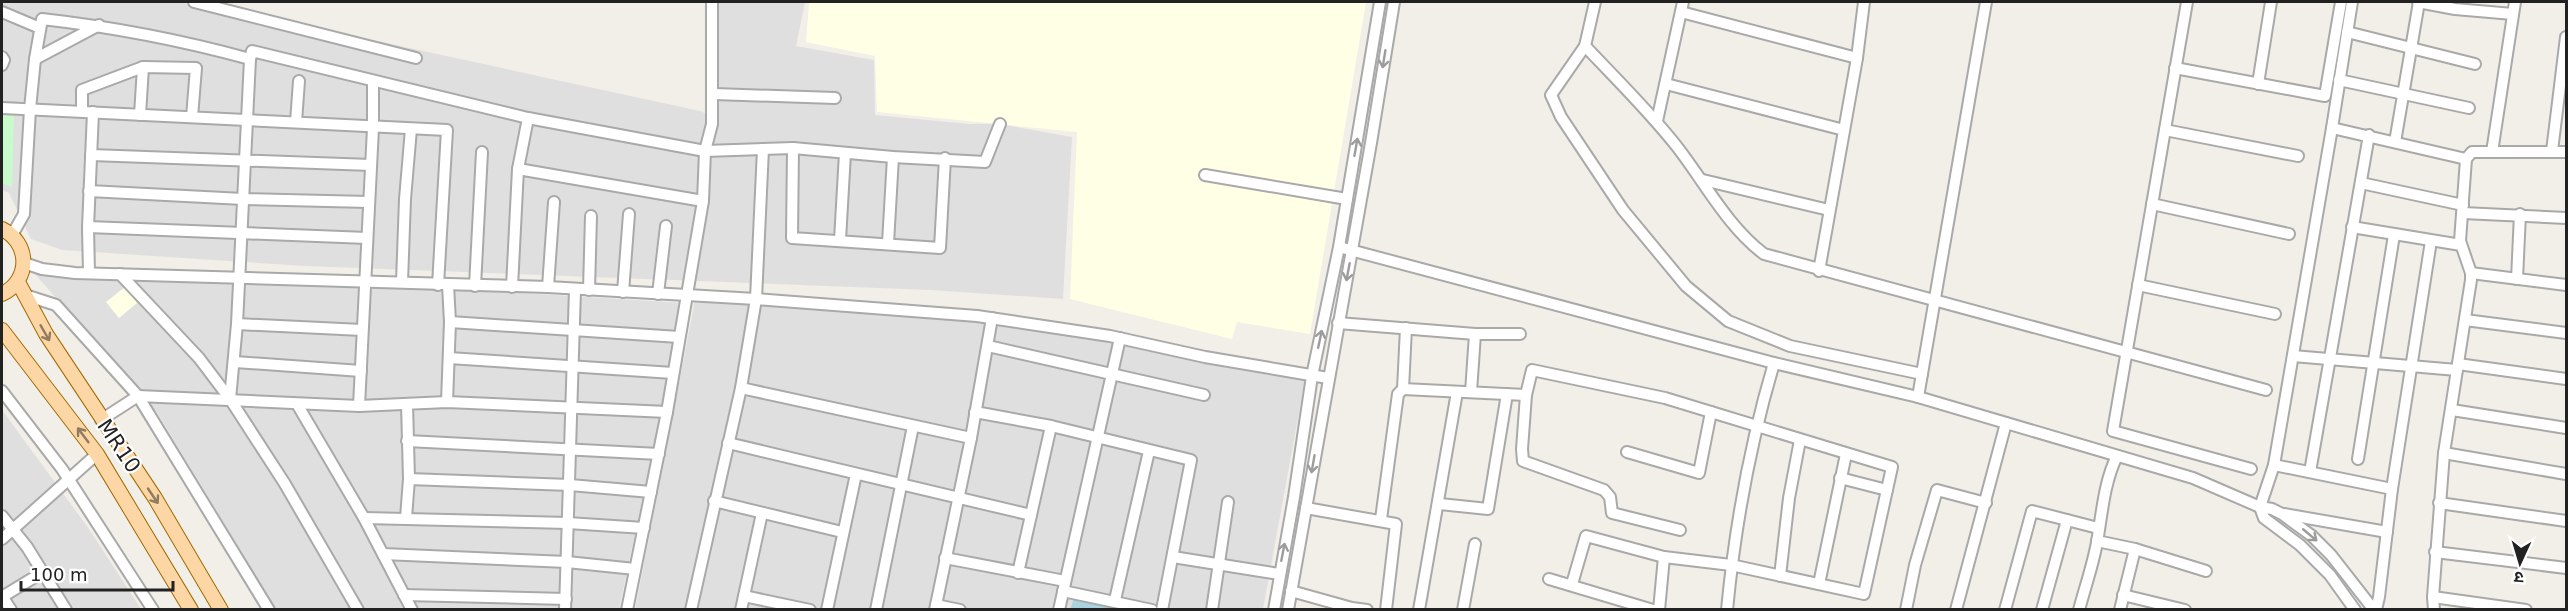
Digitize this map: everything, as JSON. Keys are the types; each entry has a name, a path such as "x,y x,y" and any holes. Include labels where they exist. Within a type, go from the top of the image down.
{"main road":[{"path":"2,294 18,282 24,263 19,243 5,230"},
{"name":"MR10","path":"18,282 46,334 155,498 222,609"},
{"name":"MR10","path":"2,330 97,454 191,609"}],"street":[{"path":"200,2 416,58"},
{"path":"627,609 667,412 703,201 705,151 712,124 714,94 712,2"},
{"path":"1274,609 1312,376 1339,247 1380,2"},
{"path":"1288,609 1394,2"},
{"path":"1595,2 1585,46 1551,96 1561,117 1623,210 1686,286 1728,321 1790,346 1922,374"},
{"path":"1819,271 1857,58 1864,2"},
{"path":"1918,397 1984,2"},
{"path":"2187,2 2113,431 2251,469"},
{"path":"2258,84 2271,2"},
{"path":"2175,68 2325,96 2341,2"},
{"path":"2352,2 2274,465 2260,507 2264,518 2300,546 2330,575 2355,609"},
{"path":"2395,142 2419,2 2456,9 2512,14"},
{"path":"2492,152 2515,2"},
{"path":"1657,121 1682,7 1857,58"},
{"path":"2,12 40,28"},
{"path":"5,230 24,214 30,109 42,19 99,25 190,43 250,59"},
{"path":"35,59 99,25"},
{"path":"2347,32 2475,64"},
{"path":"2552,151 2566,37"},
{"path":"1585,46 1657,121 1703,180 1745,240 1764,254 1819,271 1935,300 2126,354 2266,390"},
{"path":"230,399 237,324 252,51 528,118 705,151 794,148 985,162 1000,124"},
{"path":"2,57 4,60 2,65"},
{"path":"89,273 91,155 88,111 82,90 143,67 196,68 192,117"},
{"path":"140,115 143,67"},
{"path":"2339,80 2469,108"},
{"path":"296,122 299,81"},
{"path":"359,406 372,165 373,81"},
{"path":"1666,84 1844,130"},
{"path":"714,94 834,98"},
{"path":"2,108 447,130 443,285 450,322 447,402"},
{"path":"512,287 518,169 528,118"},
{"path":"2332,128 2466,159"},
{"path":"402,282 405,199 411,129"},
{"path":"2165,130 2298,156"},
{"path":"2310,472 2369,135"},
{"path":"691,609 741,388 756,299 763,148"},
{"path":"794,148 792,238 940,248 945,158"},
{"path":"475,286 482,152"},
{"path":"2434,609 2435,552 2444,453 2471,273 2461,245 2466,159 2472,152 2566,152"},
{"path":"840,240 845,153"},
{"path":"91,155 372,165"},
{"path":"888,243 893,157"},
{"path":"518,169 703,201"},
{"path":"1205,175 1347,199"},
{"path":"1703,180 1829,210"},
{"path":"2361,183 2463,209 2566,218"},
{"path":"89,191 243,200 369,202"},
{"path":"548,287 554,202"},
{"path":"2152,204 2289,234"},
{"path":"623,292 629,214"},
{"path":"2517,279 2520,214"},
{"path":"589,290 591,216"},
{"path":"658,294 666,226"},
{"path":"88,227 368,238"},
{"path":"2352,227 2431,242 2461,245"},
{"path":"2358,459 2394,235"},
{"path":"2375,609 2431,242"},
{"path":"1339,247 1774,363 1918,397 2193,478 2282,514 2312,536 2331,555 2375,609"},
{"path":"24,263 42,268 89,273 548,287 685,297 756,299 992,318 1120,338 1205,357 1328,378"},
{"path":"2471,273 2566,285 2566,278"},
{"path":"120,274 199,358 230,399 285,484 358,609"},
{"path":"2138,285 2275,314"},
{"path":"404,595 565,604 575,289"},
{"path":"25,295 56,305 138,396 269,609"},
{"path":"960,609 936,607 971,438 992,318"},
{"path":"2465,320 2566,333"},
{"path":"450,322 679,337"},
{"path":"1338,323 1475,334 1520,334"},
{"path":"237,324 362,330"},
{"path":"1381,519 1398,394 1402,389 1406,328"},
{"path":"1470,392 1475,334"},
{"path":"1059,609 1120,338"},
{"path":"988,346 1204,396"},
{"path":"2293,356 2458,367 2566,379"},
{"path":"449,358 574,364 673,373"},
{"path":"234,362 361,371"},
{"path":"1726,609 1731,565 1756,425 1774,363"},
{"path":"1572,584 1586,536 1664,557 1731,565 1863,594 1892,467 1665,399 1532,370 1526,395 1521,449 1523,461 1604,490 1610,497 1612,513 1680,530"},
{"path":"741,388 971,438"},
{"path":"1402,389 1526,395"},
{"path":"2,391 69,479 153,609"},
{"path":"1419,609 1440,504 1458,392"},
{"path":"1440,504 1488,509 1507,394"},
{"path":"102,420 138,396 359,406 447,402 667,412"},
{"path":"297,404 364,518 412,609"},
{"path":"406,518 409,479 407,404"},
{"path":"2452,410 2566,428"},
{"path":"975,412 1051,426 1191,460 1162,609"},
{"path":"1627,452 1699,473 1712,412"},
{"path":"1956,609 2006,423"},
{"path":"876,609 914,426"},
{"path":"1018,573 1051,426"},
{"path":"1780,576 1789,498 1800,440"},
{"path":"407,441 659,454"},
{"path":"728,443 1031,514"},
{"path":"1115,600 1149,451"},
{"path":"2444,453 2566,474"},
{"path":"2,539 97,454"},
{"path":"1819,584 1846,454"},
{"path":"2079,609 2097,541 2112,467 2117,456"},
{"path":"2274,465 2392,489"},
{"path":"827,609 856,474"},
{"path":"1840,478 1887,490"},
{"path":"409,479 570,485 651,492"},
{"path":"1906,609 1915,566 1937,490 1986,503"},
{"path":"714,501 842,532"},
{"path":"1212,609 1228,502"},
{"path":"2439,503 2566,520"},
{"path":"1306,508 1381,519 1392,522 1397,527 1386,609"},
{"path":"2005,609 2032,511 2098,528"},
{"path":"741,609 762,513"},
{"path":"2282,514 2387,532"},
{"path":"2,516 43,572 66,609"},
{"path":"364,518 568,523 644,528"},
{"path":"2042,609 2067,520"},
{"path":"2097,541 2135,549 2206,571"},
{"path":"1463,609 1475,544"},
{"path":"2120,609 2135,549"},
{"path":"2435,552 2566,568"},
{"path":"383,554 567,562 635,569"},
{"path":"1173,557 1279,574"},
{"path":"1659,609 1664,557"},
{"path":"945,558 1018,573 1152,609"},
{"path":"11,609 2,596 43,572"},
{"path":"1549,579 1653,609"},
{"path":"1291,591 1352,609 1367,609"},
{"path":"2123,595 2185,609"},
{"path":"744,596 810,609"},
{"path":"2433,597 2526,609"}],"shaded area":[{"path":"2,2 178,2 303,25 700,111 714,117 712,2 805,2 796,46 874,60 875,115 969,124 1000,124 1072,137 1063,299 931,290 305,266 62,250 31,239 9,193 2,190"},
{"path":"809,2 1366,2 1310,334 1237,322 1232,339 1070,299 1077,132 877,112 875,56 806,42"},
{"path":"35,274 361,283 684,303 619,609 276,609 158,414"},
{"path":"125,287 137,303 119,318 106,302"},
{"path":"695,300 1025,323 1305,380 1263,609 635,610"},
{"path":"2,410 89,529 141,609 2,609"}],"green space":[{"path":"2,111 14,113 12,187 2,183"}],"water":[{"path":"1074,598 1132,610 1070,610"}]}
